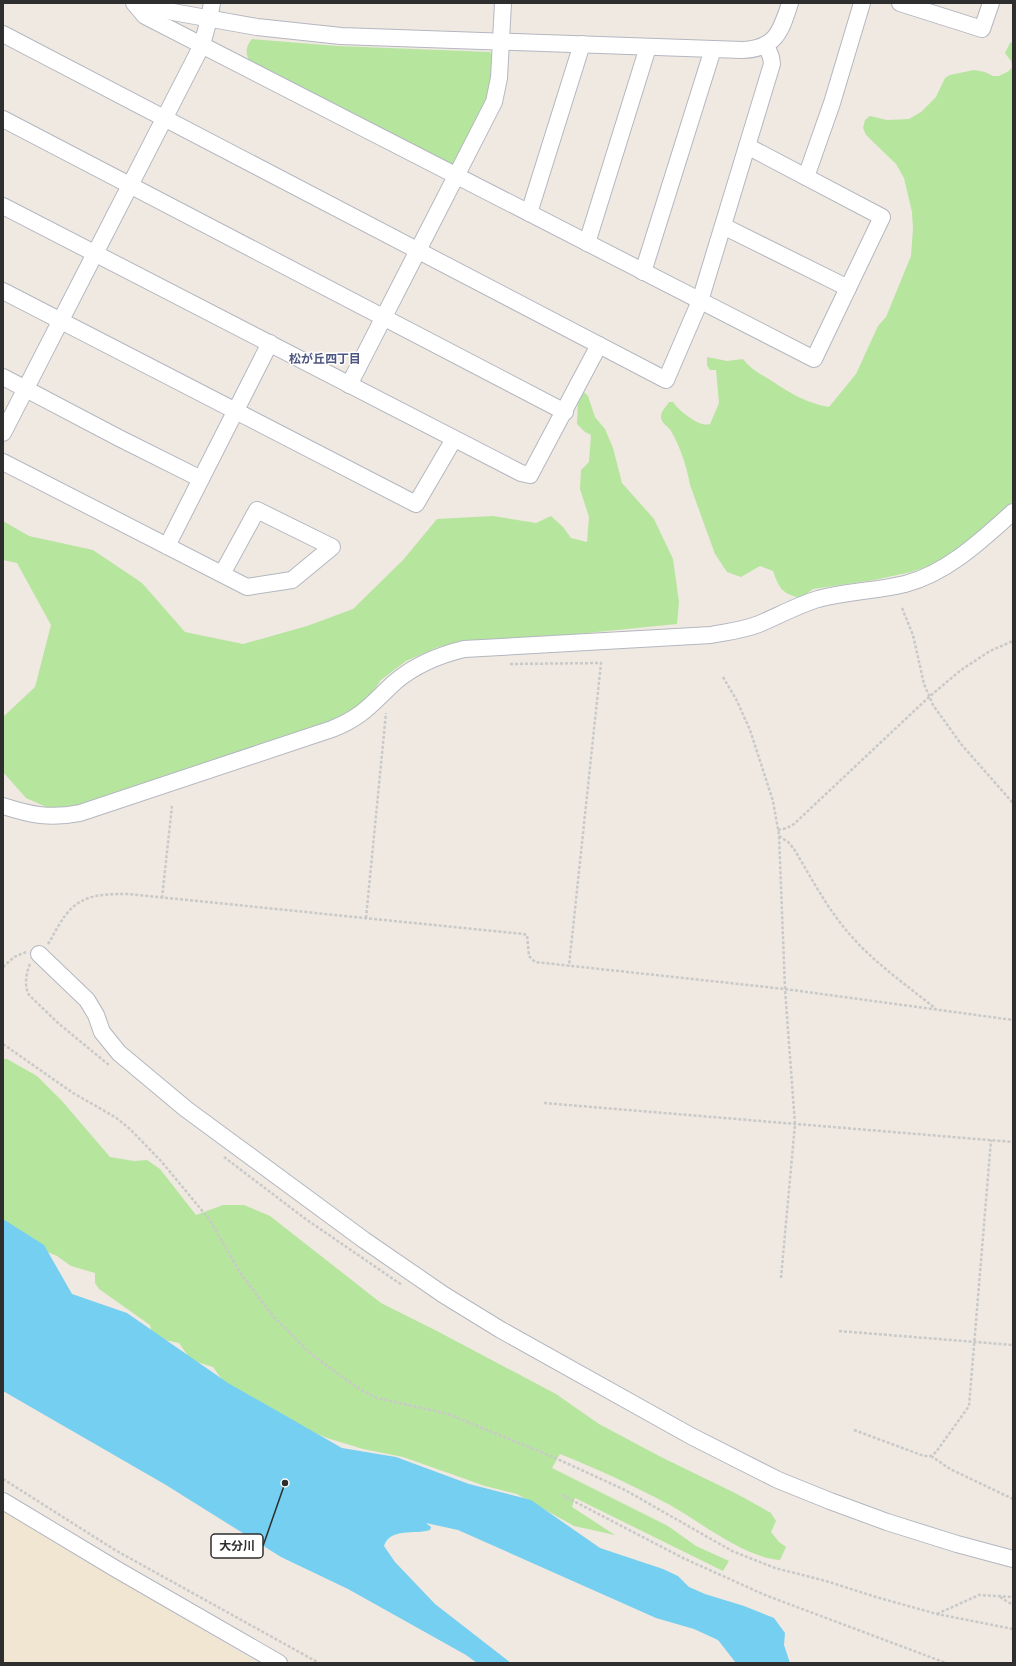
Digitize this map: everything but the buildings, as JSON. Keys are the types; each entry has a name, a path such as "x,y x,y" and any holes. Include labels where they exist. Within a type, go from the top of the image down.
{"street":[{"path":"134,3 144,16 814,359 882,218 747,146"},
{"path":"140,3 209,20 295,32 341,36 749,50 766,45 774,40 780,32 790,3"},
{"path":"3,433 202,45 212,3"},
{"path":"349,385 494,102 499,78 503,3"},
{"path":"806,177 832,104 862,3"},
{"path":"900,3 925,7 982,29 991,3"},
{"path":"3,34 666,380 700,301 772,64 766,45"},
{"path":"529,213 582,44"},
{"path":"587,243 648,47"},
{"path":"643,272 713,49"},
{"path":"3,118 565,412"},
{"path":"3,206 521,473 530,475 565,412 599,345"},
{"path":"723,226 848,288"},
{"path":"3,291 416,504 454,439"},
{"path":"167,546 270,344"},
{"path":"3,377 201,479"},
{"path":"3,462 247,587 292,580 332,547 257,510 222,574"},
{"path":"3,806 24,813 44,816 56,817 80,813 332,729 348,723 362,714 396,682 411,671 431,660 452,652 469,649 719,634 740,630 758,624 803,605 831,596 894,586 917,580 941,568 965,552 1013,512"},
{"path":"39,954 86,1000 96,1015 102,1032 119,1053 180,1104 364,1240 450,1299 501,1330 684,1432 778,1480 887,1522 957,1544 1013,1559"},
{"path":"3,1502 279,1663"}],"path":[{"path":"902,608 913,635 924,684 940,717 961,744 1013,803"},
{"path":"778,830 787,828 794,824 929,697 973,661 1013,641"},
{"path":"510,664 601,663 569,966"},
{"path":"723,677 736,699 750,730 773,801 779,835 785,989 795,1124 782,1278"},
{"path":"366,918 386,713"},
{"path":"162,898 172,806"},
{"path":"779,835 791,846 837,919 853,938 872,957 937,1010"},
{"path":"39,954 51,941 66,915 82,900 93,896 108,894 128,894 523,934 526,935 529,956 533,961 785,989 1013,1020"},
{"path":"3,1044 73,1093 114,1117 130,1129 161,1160 209,1219 241,1274 273,1316 312,1355 361,1390 377,1398 448,1414 566,1462 625,1490 732,1551 775,1568 826,1581 937,1614 1013,1629"},
{"path":"544,1103 1013,1142"},
{"path":"931,1456 936,1452 969,1406 991,1140"},
{"path":"839,1331 1013,1345"},
{"path":"854,1430 918,1454 931,1456 950,1469 1013,1499"},
{"path":"3,1479 115,1550 319,1663"},
{"path":"562,1495 684,1558 765,1595 946,1663"},
{"path":"937,1614 979,1595 1013,1597"},
{"path":"999,1596 1013,1605"}],"shaded area":[{"path":"3,1511 258,1663 3,1663"}],"green space":[{"path":"252,39 337,46 490,52 493,55 492,90 457,163 451,165 251,63 248,57 247,48"},
{"path":"1013,42 1013,501 968,542 938,563 911,572 874,580 813,589 801,598 785,592 779,586 773,571 760,566 741,577 727,572 715,554 690,485 680,450 671,431 662,420 662,412 669,402 673,402 680,410 695,421 706,425 710,424 719,403 716,370 710,370 707,365 707,357 727,361 743,359 754,370 789,392 811,402 829,407 856,374 878,326 886,317 911,256 913,229 912,212 904,178 896,164 866,135 863,128 865,120 870,116 887,120 909,119 921,112 936,97 945,78 950,75 974,70 985,72 993,76 999,76 1009,71 1012,67 1011,61 1005,53 1010,43"},
{"path":"582,390 588,396 595,417 605,429 613,448 622,483 654,519 673,559 679,602 677,624 547,637 469,641 438,647 406,661 381,680 368,699 333,721 112,798 53,810 26,798 3,772 3,717 35,687 51,625 17,563 3,560 3,521 29,536 93,550 142,583 185,632 243,644 307,626 353,609 403,560 437,519 493,516 536,523 551,516 563,527 571,538 587,542 589,517 580,489 581,470 589,462 591,435 585,432 577,424 578,399"},
{"path":"3,1059 7,1059 37,1076 62,1101 110,1157 134,1161 147,1160 160,1169 196,1215 223,1205 244,1205 270,1216 381,1303 556,1394 599,1424 661,1457 737,1494 771,1513 776,1521 771,1532 779,1542 786,1547 780,1560 766,1558 737,1546 670,1505 629,1484 560,1454 552,1468 668,1526 696,1546 729,1561 723,1571 575,1498 572,1507 615,1535 574,1526 517,1494 485,1486 403,1457 363,1449 327,1438 296,1425 225,1384 213,1367 191,1360 179,1343 160,1339 152,1334 150,1325 99,1289 95,1283 95,1273 71,1266 57,1256 15,1238 3,1229"}],"water":[{"path":"3,1219 44,1245 72,1294 127,1313 228,1383 342,1448 396,1457 469,1484 531,1500 600,1548 663,1569 678,1576 689,1587 774,1618 785,1633 784,1645 790,1663 736,1663 718,1640 694,1629 656,1618 458,1530 426,1523 431,1527 430,1530 392,1536 387,1540 384,1546 395,1562 435,1604 511,1663 477,1663 466,1655 348,1589 281,1557 166,1485 3,1391"}],"place":[{"name":"大分川","path":"285,1483"}],"district":[{"name":"松が丘四丁目","path":"325,359"}]}
